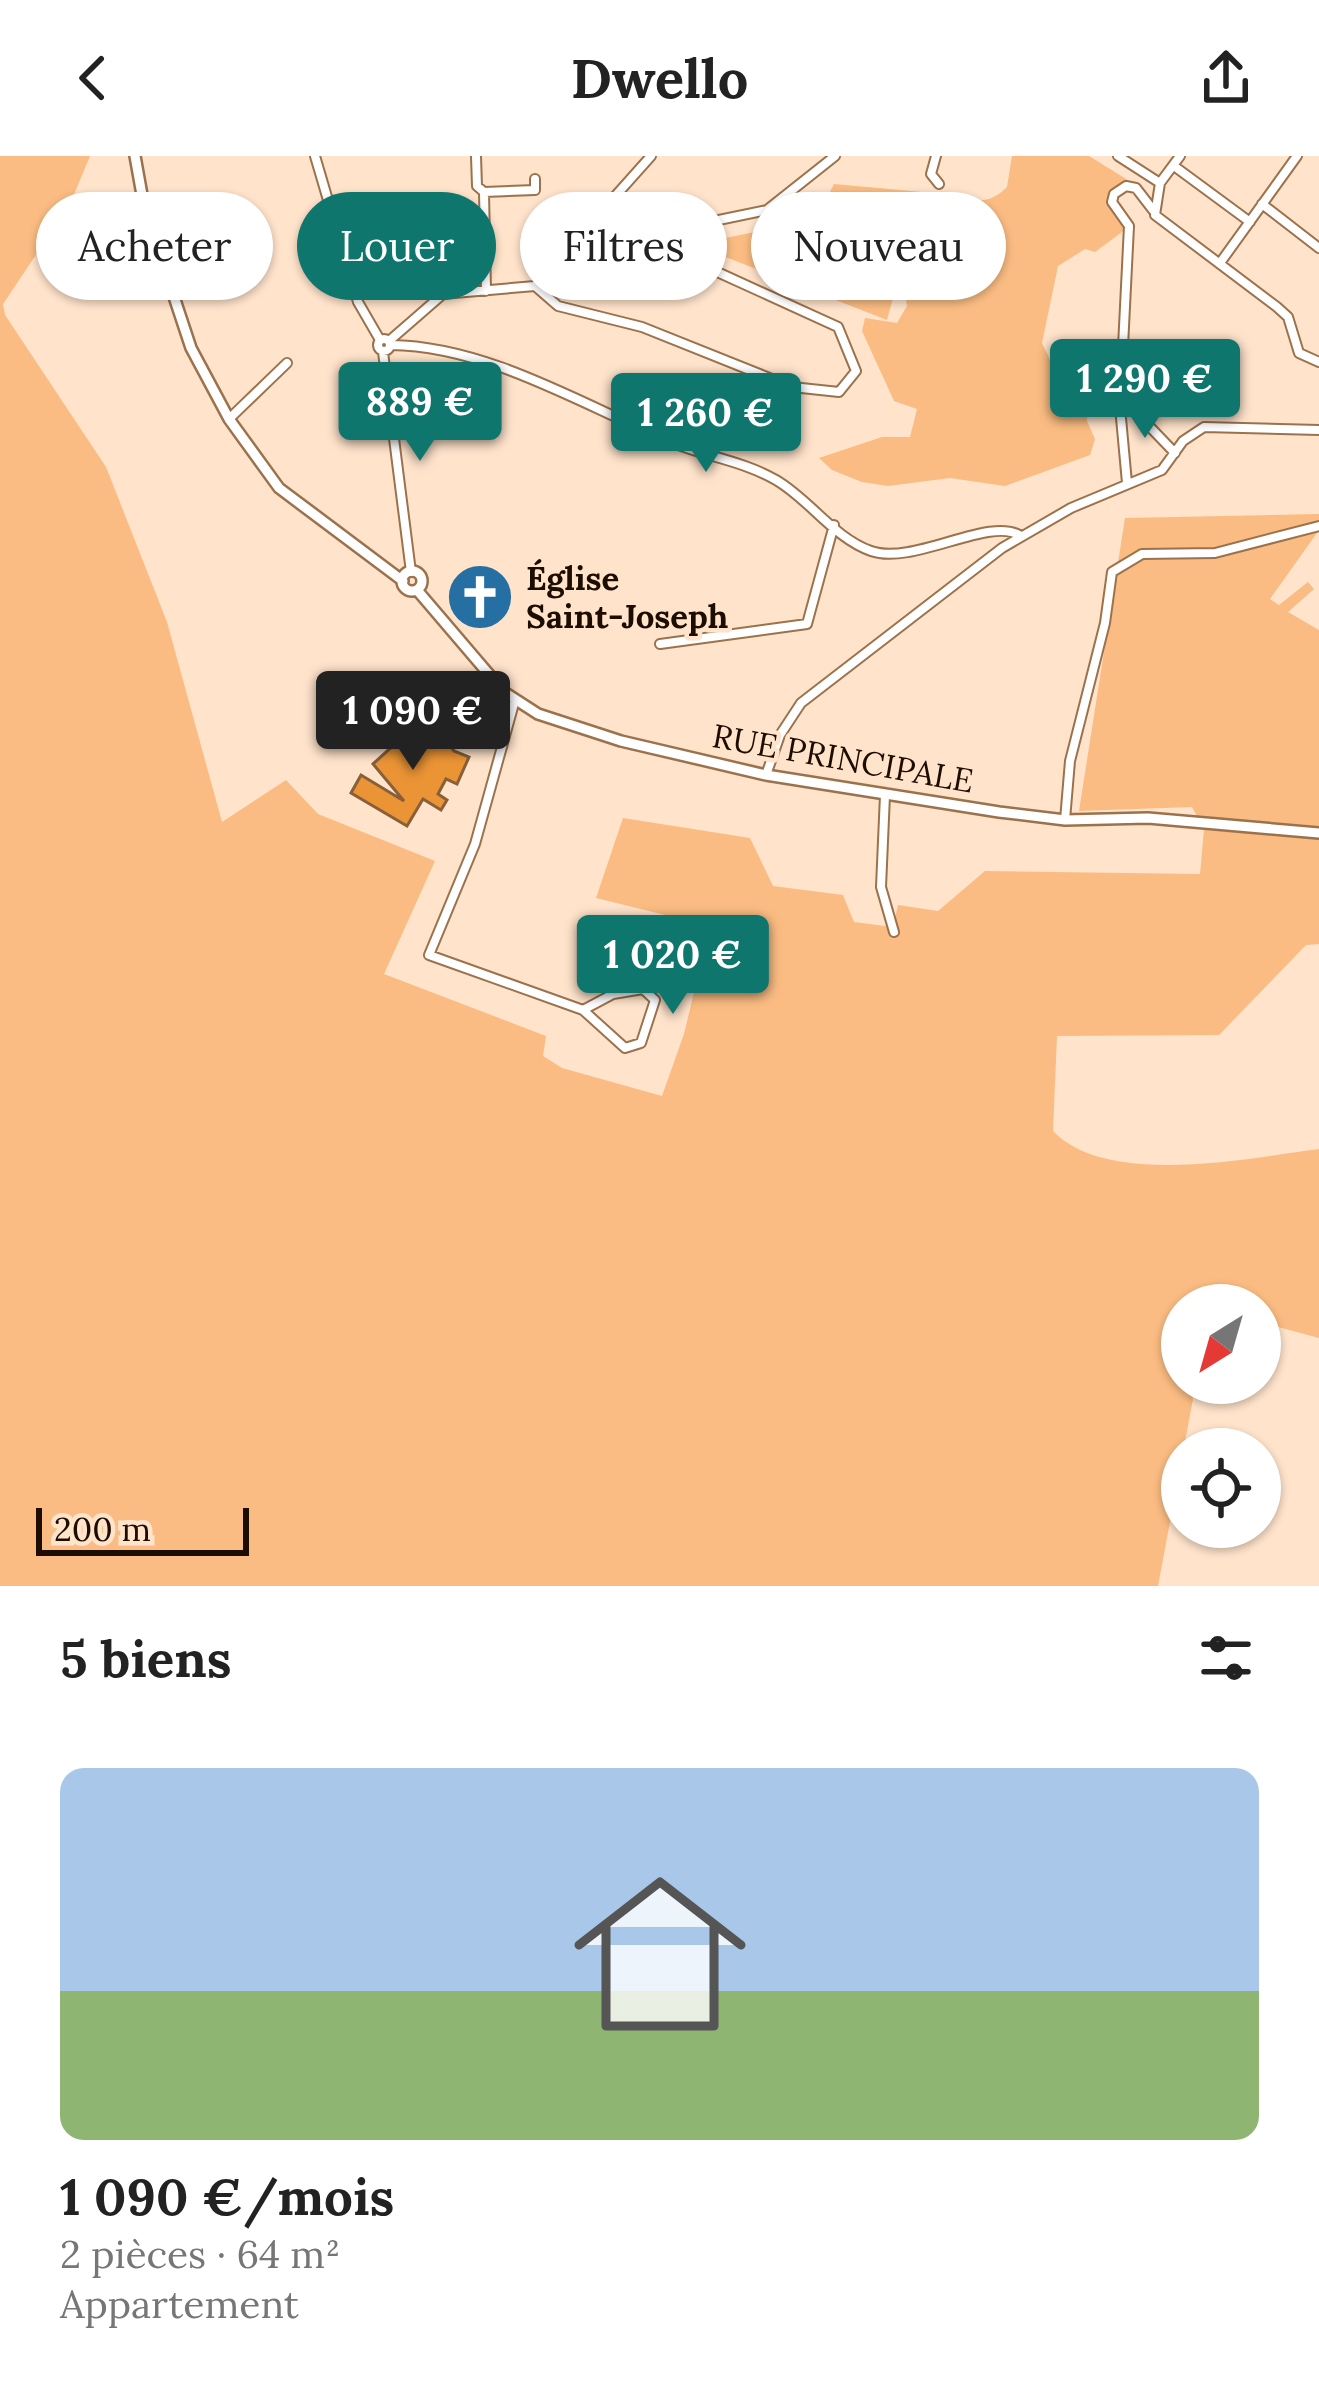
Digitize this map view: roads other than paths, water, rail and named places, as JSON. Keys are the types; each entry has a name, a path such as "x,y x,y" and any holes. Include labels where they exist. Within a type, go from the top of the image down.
{"street":[{"path":"135,156 144,206 190,348 229,419 279,488 403,581 408,590 418,590 422,578 411,572"},
{"path":"316,156 358,302 386,345 411,572 403,581"},
{"path":"476,156 477,186 484,192 535,190 535,179"},
{"path":"619,192 651,156"},
{"path":"727,218 766,210 835,156"},
{"path":"936,156 931,174 939,184"},
{"path":"1118,156 1157,188"},
{"path":"1154,212 1157,188 1180,156"},
{"path":"1220,263 1297,156"},
{"path":"1174,166 1250,222"},
{"path":"1127,483 1122,398 1130,226 1112,202 1121,188 1157,188"},
{"path":"1136,188 1154,212 1288,317 1299,353 1319,362"},
{"path":"1262,204 1319,248"},
{"path":"551,300 559,307 643,327 792,386 839,392 856,371 838,327 727,276"},
{"path":"386,345 435,300"},
{"path":"386,345 444,351 521,376 680,446 744,463 778,481 866,550 884,554 1004,530 1022,536"},
{"path":"229,419 287,363"},
{"path":"1122,398 1175,453"},
{"path":"766,775 780,734 801,703 1022,536 1167,467 1175,453 1204,428 1319,430"},
{"path":"660,644 807,624 834,525"},
{"path":"1065,820 1070,761 1106,623 1112,572 1142,554 1215,553 1319,526"},
{"name":"RUE PRINCIPALE","path":"418,590 488,677 515,700 595,733 766,775 1065,820 1148,818 1319,833"},
{"path":"515,700 475,844 429,955 583,1010 619,1046 634,1048 655,1000 644,989 613,994 583,1010"},
{"path":"885,795 881,887 895,932"}],"place":[{"name":"Église Saint-Joseph","path":"480,597"}]}
